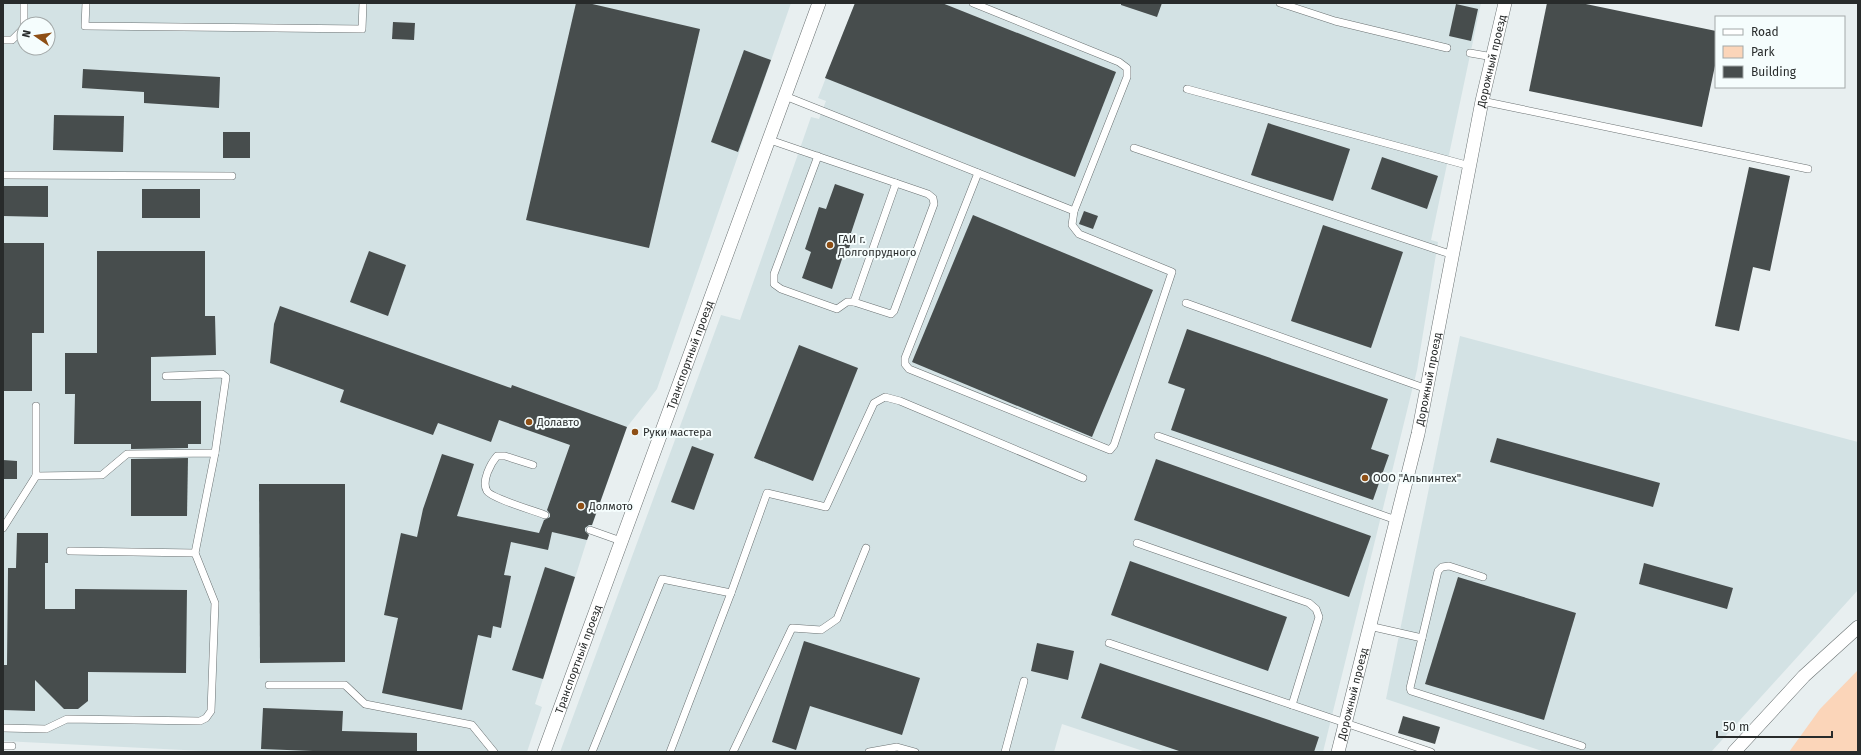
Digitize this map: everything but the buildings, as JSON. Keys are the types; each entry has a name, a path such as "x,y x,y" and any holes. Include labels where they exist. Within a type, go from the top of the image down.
{"street":[{"name":"Транспортный проезд","path":"544,752 770,140 819,3"},
{"name":"Дорожный проезд","path":"1338,752 1418,434 1482,101 1505,3"},
{"path":"1734,752 1804,676 1858,627"}],"lane":[{"path":"24,3 24,16"},
{"path":"86,3 85,26 362,29 363,3"},
{"path":"973,3 1119,62 1127,68 1127,77 1074,211 1072,224 1079,234 1172,272 1114,445 1110,450 909,369 905,364 904,358 978,173"},
{"path":"1280,3 1335,21 1447,48"},
{"path":"3,40 12,40 16,36"},
{"path":"1470,53 1492,58"},
{"path":"1187,89 1470,166"},
{"path":"785,96 1074,211"},
{"path":"1482,101 1808,169"},
{"path":"770,140 818,156 928,194 933,198 934,204 894,310 891,314 854,302 847,302 837,309 781,289 774,284 774,274 818,156"},
{"path":"1134,148 1453,255"},
{"path":"3,175 232,176"},
{"path":"854,302 896,183"},
{"path":"1186,303 1427,389"},
{"path":"3,728 46,729 67,719 200,721 206,718 211,711 215,603 195,553 215,453 226,377 222,374 166,376"},
{"path":"670,752 731,593 767,493 826,507 874,403 885,397 900,401 1083,478"},
{"path":"3,528 36,476 36,406"},
{"path":"1158,436 1396,520"},
{"path":"36,476 102,475 127,454 215,453"},
{"path":"533,465 505,456 497,456 492,462 485,484 488,492 495,497 545,515"},
{"path":"590,530 621,541"},
{"path":"1137,543 1309,603 1316,609 1319,617 1292,705"},
{"path":"733,752 792,628 821,630 837,619 866,548"},
{"path":"70,551 195,553"},
{"path":"1483,577 1449,566 1442,567 1438,571 1410,688 1414,693 1582,746"},
{"path":"592,752 662,579 731,593"},
{"path":"1369,626 1422,638"},
{"path":"1109,644 1345,722 1410,748 1431,752"},
{"path":"1005,752 1024,681"},
{"path":"269,685 345,685 365,704 472,725 494,752"},
{"path":"3,746 12,746"},
{"path":"869,752 896,747 915,752"}],"shaded area":[{"path":"3,3 791,3 657,389 627,427 587,540 535,704 542,707 527,752 224,752 3,741"},
{"path":"855,3 1481,3 1431,240 1438,242 1417,370 1323,752 1146,752 1062,724 1054,752 560,752 721,315 740,320 811,117 819,119 826,101 818,98"},
{"path":"1460,336 1858,442 1858,590 1711,752 1545,752 1386,699"}],"green space":[{"path":"1858,670 1858,752 1789,752 1820,709"}],"place":[{"name":"ГАИ г. Долгопрудного","path":"830,245"},
{"name":"Долавто","path":"529,422"},
{"name":"Руки мастера","path":"635,432"},
{"name":"ООО \"Альпинтех\"","path":"1365,478"},
{"name":"Долмото","path":"581,506"}]}
